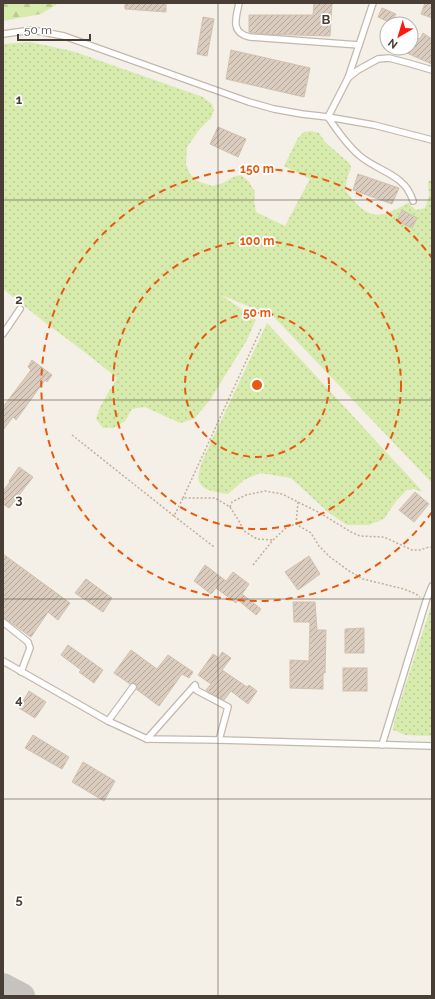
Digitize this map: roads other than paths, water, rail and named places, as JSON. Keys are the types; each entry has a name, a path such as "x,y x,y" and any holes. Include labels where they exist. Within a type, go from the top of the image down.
{"lane":[{"path":"239,3 236,25 243,36 359,45"},
{"path":"328,117 348,78 373,3"},
{"path":"3,34 32,30 64,36 249,102 274,109 374,125 432,140"},
{"path":"348,78 358,70 378,59 389,58 432,70"},
{"path":"328,117 336,130 358,155 369,163 398,179 411,194 413,202"},
{"path":"3,334 20,309"},
{"path":"382,745 432,586"},
{"path":"3,622 28,642 30,648 21,672"},
{"path":"3,662 108,721 147,739 432,746"},
{"path":"147,739 195,685 196,690 228,707 219,740"},
{"path":"108,721 133,687"}]}
